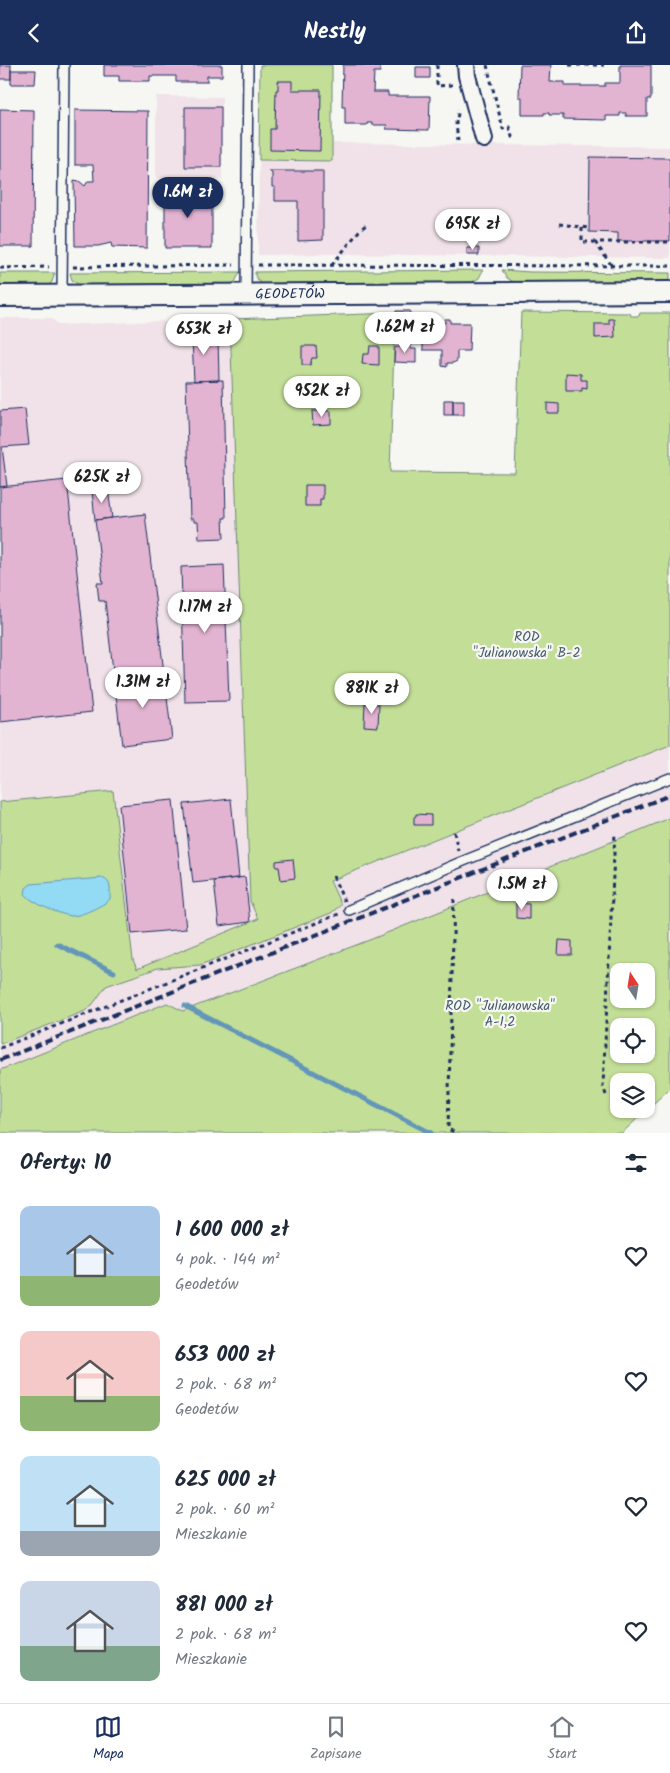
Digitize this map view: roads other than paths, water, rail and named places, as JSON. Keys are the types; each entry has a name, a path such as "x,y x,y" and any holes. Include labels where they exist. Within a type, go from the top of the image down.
{"street":[{"path":"466,65 469,84 484,139"},
{"name":"GEODETÓW","path":"0,296 670,292"}],"lane":[{"path":"62,295 64,65"},
{"path":"246,294 248,65"},
{"path":"349,910 461,862 670,778"}],"water":[{"path":"102,878 109,884 110,899 80,915 66,915 46,908 25,894 26,888 31,884"}],"waterway":[{"path":"57,944 114,972"},
{"path":"185,1006 431,1133"}],"railway":[{"path":"0,1060 670,795"}],"park label":[{"name":"ROD \"Julianowska\" B-2","path":"527,645"},
{"name":"ROD \"Julianowska\" A-1,2","path":"500,1014"}]}
